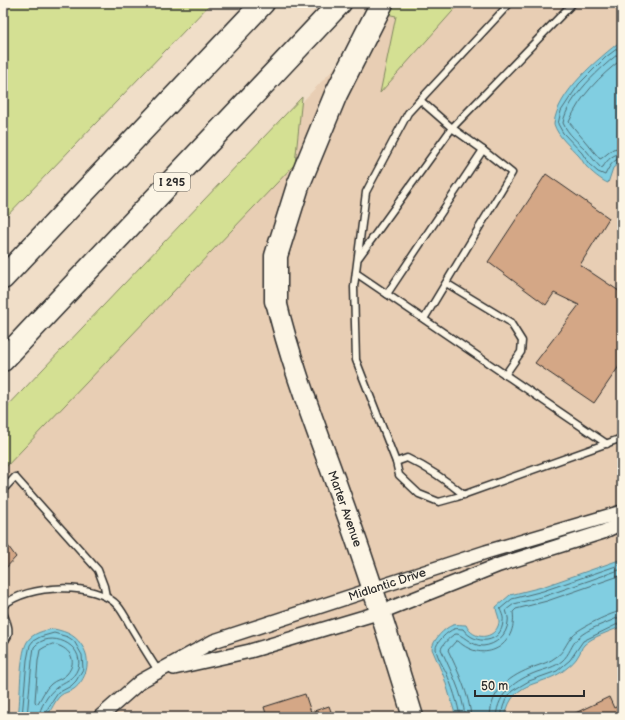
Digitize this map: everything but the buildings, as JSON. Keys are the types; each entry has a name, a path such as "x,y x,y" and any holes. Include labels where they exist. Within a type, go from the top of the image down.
{"highway":[{"path":"3,278 263,3"},
{"name":"I 295","path":"3,360 340,3"},
{"path":"276,301 276,256 298,186 336,94 382,3"}],"main road":[{"name":"Marter Avenue","path":"276,301 289,351 381,612 413,717"}],"street":[{"name":"Midlantic Drive","path":"100,717 141,681 214,641 486,552 622,512"},
{"name":"Midlantic Drive","path":"158,672 250,651 381,612 498,565 603,532 622,523"}],"lane":[{"path":"510,3 408,113 366,192 354,287 356,360 396,462 399,475 419,494 439,502 464,495 622,438"},
{"path":"358,258 452,128 573,3"},
{"path":"420,100 452,128 512,173 424,319"},
{"path":"387,294 483,150"},
{"path":"356,273 607,444"},
{"path":"446,283 510,322 522,341 521,352 506,374"},
{"path":"396,462 407,458 425,467 464,495"},
{"path":"3,490 15,477 98,570 106,596"},
{"path":"3,606 21,596 42,590 66,587 106,596 118,606 158,672"},
{"path":"3,613 8,625 8,634 6,640 3,642"}],"shaded area":[{"path":"397,3 622,3 622,717 3,717 3,418 157,253"}],"green space":[{"path":"3,3 211,3 3,220"},
{"path":"391,3 460,3 380,93 396,16 382,13"},
{"path":"302,97 295,164 3,470 3,411"}],"water":[{"path":"622,40 622,161 613,168 608,183 599,178 584,164 580,157 561,137 554,124 557,112 571,88 591,66"},
{"path":"622,559 622,626 588,642 583,646 574,662 559,674 522,689 515,695 509,704 505,717 456,717 444,677 432,649 434,642 443,632 453,625 466,625 469,630 478,636 489,635 497,629 499,623 496,607 510,595 542,587"},
{"path":"54,629 72,635 84,649 87,665 82,681 74,689 60,696 47,717 18,717 21,667 24,648 29,639 35,634"}]}
